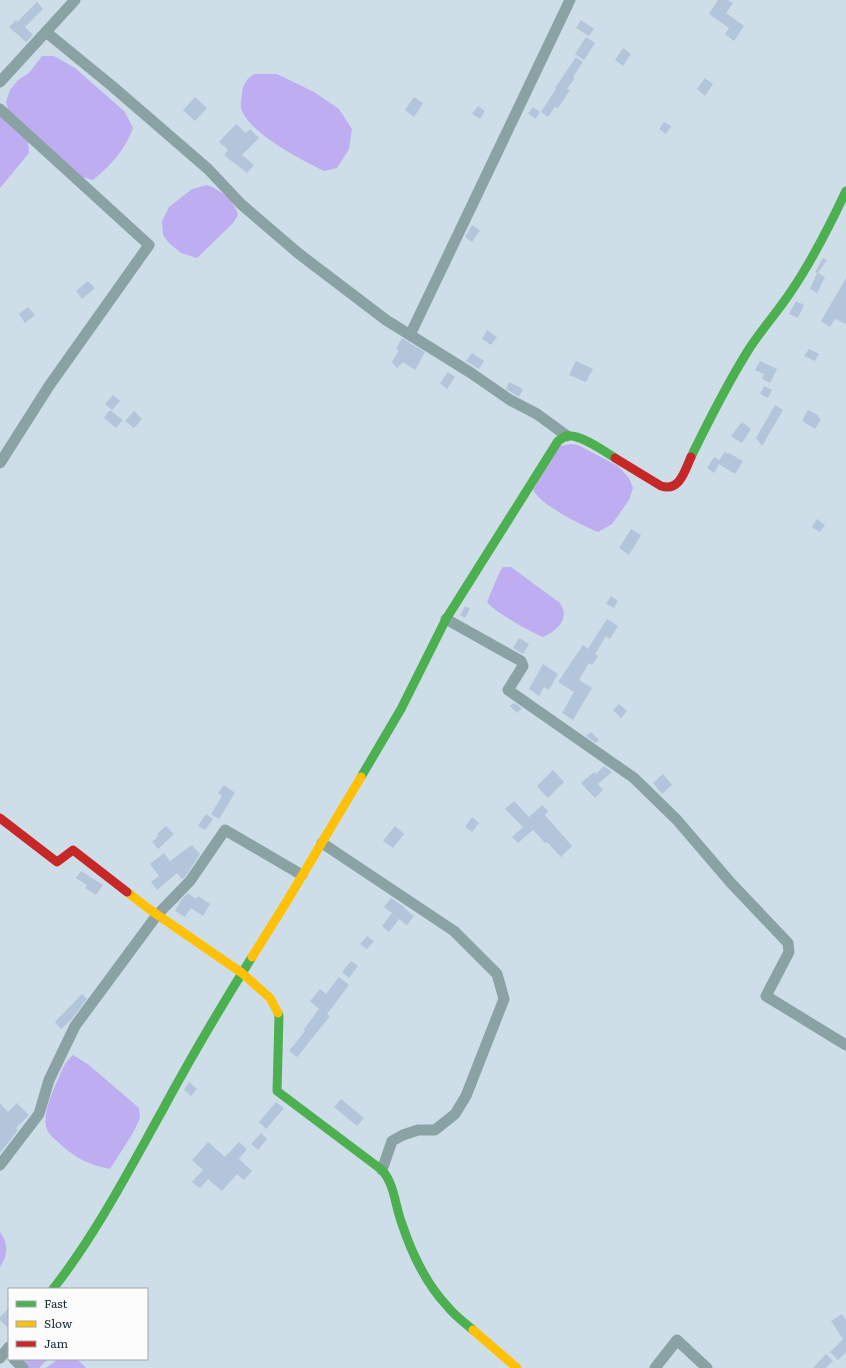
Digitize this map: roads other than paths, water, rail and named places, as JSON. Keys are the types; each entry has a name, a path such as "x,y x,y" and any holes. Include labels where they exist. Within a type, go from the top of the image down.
{"street":[{"path":"0,82 75,0"},
{"path":"410,335 570,0"},
{"path":"46,32 112,86 208,169 241,204 298,252 386,320 471,373 510,400 537,414 567,436 577,437 589,442 660,486 668,488 674,487 679,482 716,408 750,349 791,292 815,255 828,231 846,191"},
{"path":"0,109 149,245 49,386 0,464"},
{"path":"54,1288 74,1262 108,1209 186,1069 242,973 322,843 401,709 446,619 558,441 567,436"},
{"path":"446,619 521,661 523,666 508,690 634,778 677,820 730,883 788,943 789,952 766,996 846,1045"},
{"path":"0,818 57,862 73,850 157,915 242,973 270,998 279,1016 277,1091 382,1170 389,1178 401,1223 415,1259 437,1295 449,1309 517,1368"},
{"path":"0,1165 39,1114 49,1080 75,1026 157,915 190,881 225,830 302,875"},
{"path":"322,843 454,931 497,974 504,999 466,1096 455,1114 435,1130 418,1130 403,1134 392,1141 382,1170"},
{"path":"656,1368 677,1340 707,1368"},
{"path":"15,1360 23,1368"}]}
